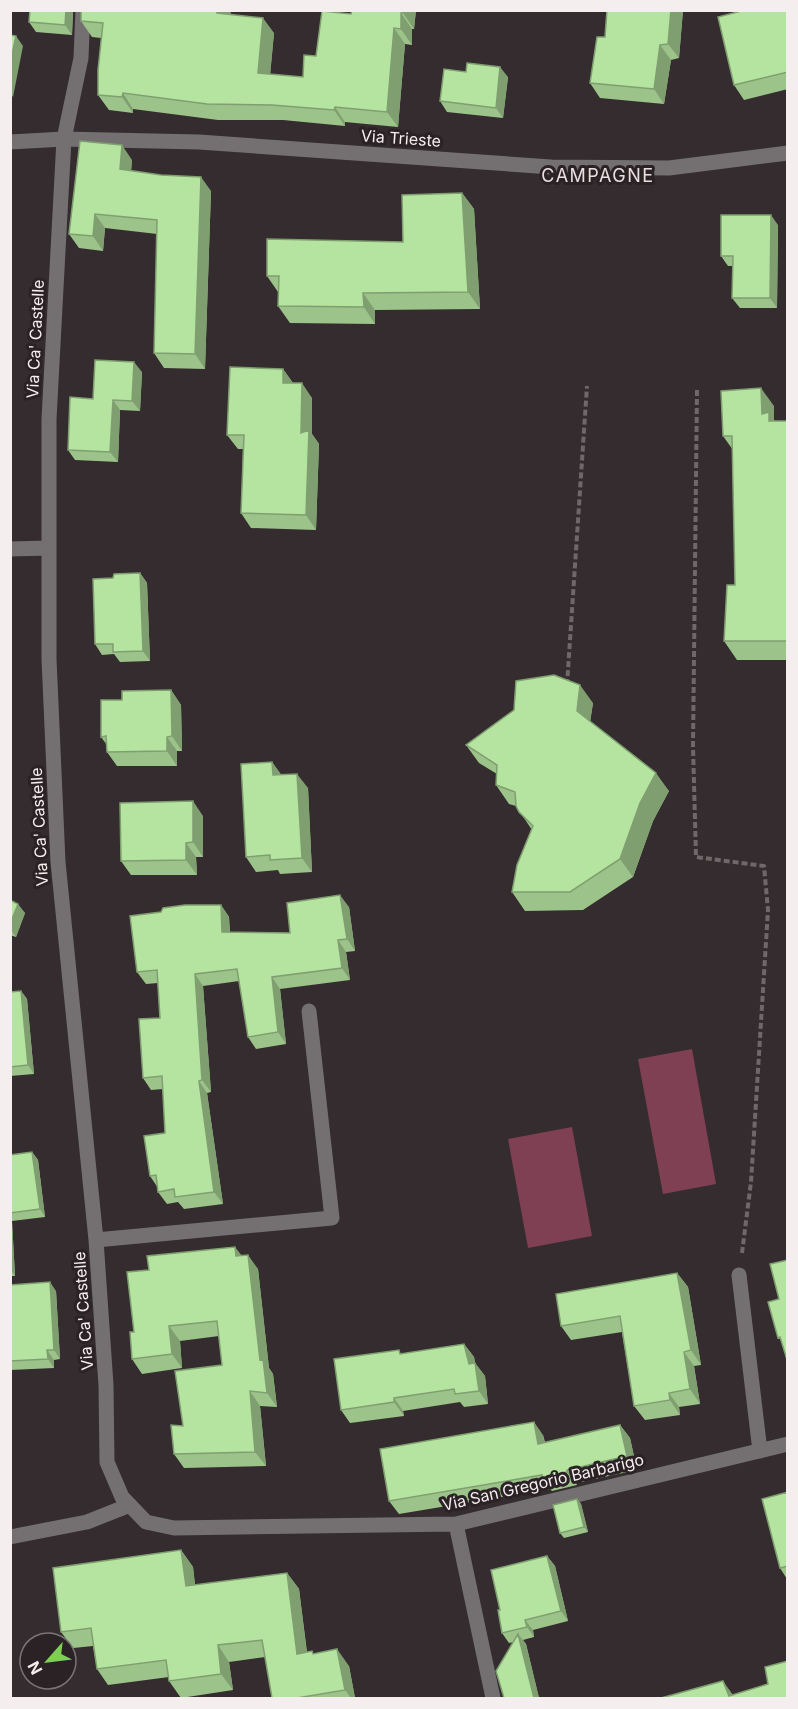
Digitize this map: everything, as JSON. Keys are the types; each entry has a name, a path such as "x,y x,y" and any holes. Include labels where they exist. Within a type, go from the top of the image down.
{"street":[{"name":"Via Ca' Castelle","path":"83,10 81,57 64,139 49,419 49,659 58,862 96,1240 106,1385 107,1462 122,1497 130,1505"},
{"name":"Via Trieste","path":"10,142 64,139 199,142 552,167 669,168 788,153"},
{"path":"10,549 49,548"},
{"path":"96,1240 332,1218 309,1011"},
{"path":"739,1275 760,1451"},
{"name":"Via San Gregorio Barbarigo","path":"130,1505 147,1522 174,1528 456,1524 788,1444"},
{"path":"10,1537 87,1522 130,1505"},
{"path":"456,1524 493,1698"}],"path":[{"path":"566,694 587,386"},
{"path":"696,390 693,746 696,857 764,866 768,910 751,1182 739,1275"}],"shaded area":[{"path":"692,1049 716,1184 663,1194 638,1059"},
{"path":"572,1127 592,1236 528,1248 508,1139"}],"building":[{"path":"30,10 66,10 65,25 29,22"},
{"path":"81,10 217,10 217,13 263,18 258,73 303,77 304,55 316,56 322,11 351,14 352,10 404,10 401,13 401,29 394,28 387,112 335,107 334,110 272,105 207,104 123,93 122,97 98,95 103,23 81,21"},
{"path":"607,10 671,10 668,44 660,45 654,89 590,83 597,37 605,37"},
{"path":"745,10 788,10 788,72 734,85 718,17"},
{"path":"10,35 16,36 10,64"},
{"path":"467,63 500,67 496,108 440,101 444,69 466,72"},
{"path":"80,141 122,145 120,169 161,175 201,177 195,354 154,353 157,220 95,214 93,236 69,234"},
{"path":"462,193 468,292 363,293 364,307 278,306 279,276 267,276 267,239 403,242 402,195"},
{"path":"721,215 771,215 770,298 732,298 733,256 721,256"},
{"path":"95,360 134,362 132,401 113,400 110,452 68,450 70,397 93,399"},
{"path":"230,367 283,369 283,383 302,383 301,433 309,430 306,515 241,513 244,435 227,435"},
{"path":"761,388 762,414 769,412 769,421 788,421 788,641 724,641 727,585 735,585 732,436 723,436 721,391"},
{"path":"140,573 143,651 113,652 113,644 95,644 93,579 113,578 114,574"},
{"path":"554,675 580,685 577,711 656,773 640,803 620,859 570,892 512,892 517,865 533,826 519,812 515,792 496,785 497,765 466,745 514,710 516,681"},
{"path":"171,690 172,736 167,737 167,751 107,752 106,736 101,737 101,700 122,700 122,691"},
{"path":"272,762 273,775 297,774 302,858 270,860 270,855 246,857 241,764"},
{"path":"193,801 193,842 186,843 186,860 121,861 120,803"},
{"path":"340,895 347,939 338,940 342,968 272,977 278,1032 248,1037 237,969 195,974 202,1080 199,1081 214,1192 175,1197 174,1189 158,1192 156,1175 150,1176 144,1136 165,1133 162,1076 143,1078 139,1019 160,1018 157,970 137,972 130,916 161,912 163,908 185,905 221,905 222,932 290,933 287,903"},
{"path":"10,900 18,904 10,924"},
{"path":"21,991 28,1065 10,1067 10,992"},
{"path":"32,1152 40,1209 10,1213 10,1155"},
{"path":"235,1247 236,1256 248,1255 260,1360 263,1359 267,1393 250,1391 255,1452 174,1454 171,1425 183,1426 175,1371 222,1365 217,1321 169,1326 172,1354 132,1359 130,1332 134,1332 127,1272 149,1270 147,1256"},
{"path":"788,1260 788,1363 768,1302 779,1299 770,1264"},
{"path":"677,1273 691,1350 684,1352 690,1389 669,1393 670,1400 634,1406 620,1316 561,1326 556,1294"},
{"path":"50,1282 54,1350 47,1350 48,1359 10,1361 10,1285"},
{"path":"464,1344 469,1364 475,1363 479,1391 455,1394 454,1389 394,1398 394,1402 341,1410 334,1359 399,1350 400,1354"},
{"path":"534,1422 538,1444 620,1425 627,1456 542,1478 542,1475 389,1501 380,1449"},
{"path":"788,1492 788,1566 780,1568 762,1499"},
{"path":"577,1499 584,1527 560,1533 553,1505"},
{"path":"181,1550 186,1586 287,1573 297,1654 312,1651 313,1654 337,1649 345,1690 297,1698 272,1698 262,1640 218,1645 221,1674 169,1681 166,1660 97,1669 91,1628 61,1631 53,1568"},
{"path":"547,1556 561,1611 525,1620 527,1627 502,1633 498,1610 500,1610 491,1570"},
{"path":"518,1634 534,1698 504,1698 496,1671"},
{"path":"788,1661 788,1698 661,1698 723,1681 729,1696 768,1684 765,1667"}],"district":[{"name":"CAMPAGNE","path":"598,176"}]}
